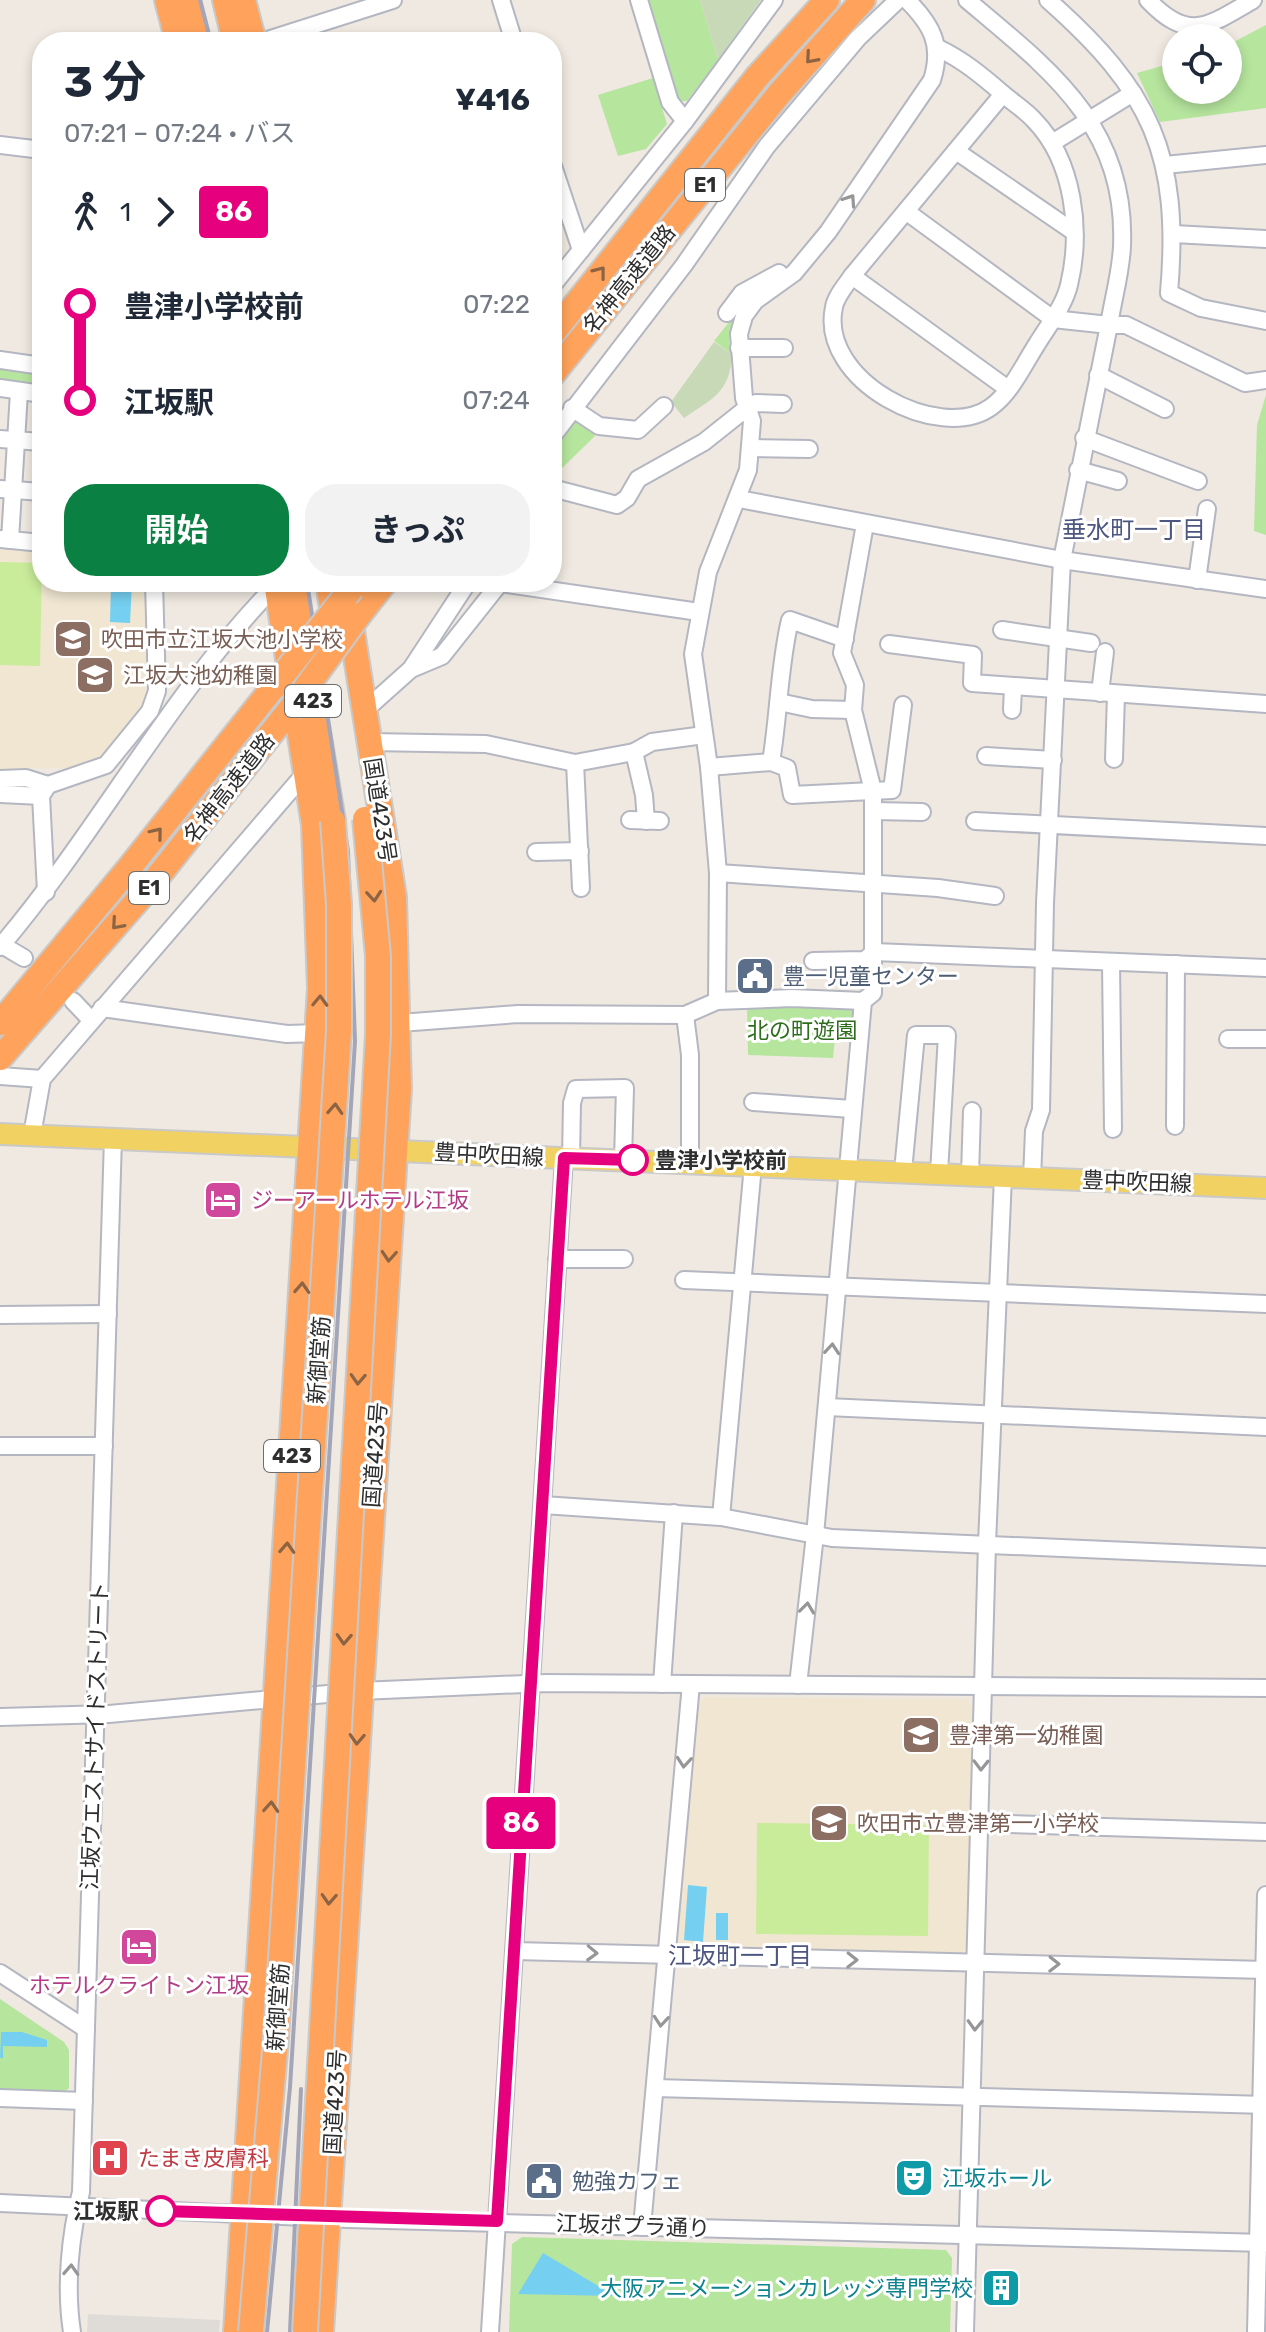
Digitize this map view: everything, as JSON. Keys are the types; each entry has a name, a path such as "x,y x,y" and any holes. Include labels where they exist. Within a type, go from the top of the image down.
{"highway":[{"path":"167,0 175,32"},
{"path":"188,0 196,32"},
{"path":"225,0 233,32"},
{"path":"243,0 251,32"},
{"name":"名神高速道路","path":"562,321 757,77 827,0"},
{"name":"名神高速道路","path":"562,363 779,94 863,0"},
{"name":"423","path":"236,2332 319,1033 314,825 283,625 281,592"},
{"name":"新御堂筋","path":"251,2332 276,2039 339,1031 339,904 333,821 283,592"},
{"name":"名神高速道路","path":"0,1023 130,867 282,676 339,592"},
{"name":"新御堂筋","path":"305,2332 378,1034 378,956 346,592"},
{"name":"国道423号","path":"321,2332 396,1150 400,1023 394,897 346,592"},
{"name":"名神高速道路","path":"1,1074 289,711 377,592"}],"main road":[{"name":"豊中吹田線","path":"0,1134 1266,1188"}],"street":[{"path":"501,0 511,32"},
{"path":"639,0 670,102 685,121"},
{"path":"562,274 685,121 774,0"},
{"path":"562,422 684,265 767,146 858,38 898,0"},
{"path":"967,0 1050,70 1089,119 1108,153 1122,216 1122,249 1109,325 1062,560 1044,959 1041,1110 1034,1131 1032,1178"},
{"path":"1048,0 1096,42 1148,119 1165,165 1174,234 1169,293 1201,308 1266,321"},
{"path":"1148,0 1165,19 1190,28 1205,27 1253,0"},
{"path":"291,32 386,1"},
{"path":"717,1001 718,873 709,767 693,654 708,572 739,499 750,448 752,421 739,348 744,316 755,301 794,273 828,232 932,80 938,48 934,34 913,6"},
{"path":"938,48 964,61 1034,120 1052,143 1073,202 1074,232 1068,287 1053,319 1008,389 990,408 963,417 931,415 881,395 860,382 845,364 834,343 834,303 852,276 1003,94"},
{"path":"1052,143 1133,93"},
{"path":"0,145 32,149"},
{"path":"956,151 1074,232"},
{"path":"1165,165 1266,155"},
{"path":"562,201 581,250"},
{"path":"907,212 1053,319 1126,325 1245,383 1266,380"},
{"path":"1174,234 1266,239"},
{"path":"727,313 742,293 801,261"},
{"path":"852,276 1008,389"},
{"path":"739,348 784,348"},
{"path":"0,360 32,365"},
{"path":"1098,375 1165,409"},
{"path":"0,388 32,393"},
{"path":"19,392 8,439 5,540 32,542"},
{"path":"562,491 617,505 627,498 638,479 704,442 748,407 756,403 783,404"},
{"path":"572,408 599,426 638,430 664,406"},
{"path":"1084,438 1123,467"},
{"path":"8,439 32,441"},
{"path":"750,448 809,449"},
{"path":"1078,470 1123,467 1191,474"},
{"path":"6,489 32,491"},
{"path":"739,499 1062,560 1266,589"},
{"path":"1197,580 1207,509"},
{"path":"400,1023 518,1014 685,1015 717,1001 792,998 863,1001 873,993 873,791 853,710 855,685 842,653 865,524"},
{"path":"0,794 44,791 106,765 150,711 157,691 154,592"},
{"path":"21,961 1,946 46,892 211,658 245,617 271,592"},
{"path":"411,669 461,592"},
{"path":"364,711 411,669 442,656 493,592"},
{"path":"562,592 699,612"},
{"path":"245,617 270,616 283,625"},
{"path":"771,762 783,650 790,620 845,639"},
{"path":"1002,630 1058,637 1098,648 1108,694 1114,759"},
{"path":"889,644 973,655 972,683 1266,704"},
{"path":"359,680 391,685"},
{"path":"1012,710 1013,687"},
{"path":"779,702 812,709 853,710"},
{"path":"709,767 771,762 787,768 792,795 892,790 903,705"},
{"path":"369,742 486,744 575,763 634,752 652,742 704,735"},
{"path":"634,752 644,795 645,821"},
{"path":"986,756 1053,760"},
{"path":"575,763 581,888"},
{"path":"32,1135 42,1079 307,771"},
{"path":"0,779 26,778 44,791"},
{"path":"44,791 46,892"},
{"path":"874,811 922,812"},
{"path":"975,821 1266,836"},
{"path":"536,852 580,851"},
{"path":"718,873 874,883 995,896"},
{"path":"813,961 865,960 874,952 1266,968"},
{"path":"1111,962 1113,1129"},
{"path":"1175,1126 1176,964"},
{"path":"798,1685 815,1535 863,1001"},
{"path":"71,1004 96,1014 287,1034 319,1033"},
{"path":"685,1015 690,1055 690,1163"},
{"path":"903,1171 916,1035 947,1035 939,1173"},
{"path":"1228,1039 1266,1039"},
{"path":"1,1074 42,1079"},
{"path":"490,2332 557,1259 572,1103 576,1089 625,1088 623,1160"},
{"path":"753,1102 783,1098 852,1109"},
{"path":"970,1175 972,1111"},
{"name":"江坂ウエストサイドストリート","path":"72,2332 69,2309 77,2207 81,2192 113,1138"},
{"path":"721,1517 753,1165"},
{"path":"965,2332 987,1543 1003,1177"},
{"path":"557,1259 624,1259"},
{"path":"684,1280 1266,1304"},
{"path":"0,1315 108,1314"},
{"path":"827,1407 1266,1427"},
{"path":"0,1446 104,1446"},
{"path":"543,1505 721,1517 815,1535 1266,1557"},
{"path":"662,1684 674,1513"},
{"path":"0,1717 262,1703 278,1698 360,1691 529,1684 1266,1688"},
{"path":"642,2227 691,1684"},
{"path":"980,1823 1266,1832"},
{"path":"268,1843 278,1872 274,1936 277,1942"},
{"path":"1256,2332 1262,2242 1266,1895"},
{"path":"514,1951 1265,1970"},
{"path":"0,1973 86,2029"},
{"path":"248,2137 263,2087 272,2005"},
{"path":"655,2088 1264,2105"},
{"path":"0,2098 84,2101"},
{"name":"江坂ポプラ通り","path":"0,2203 329,2218 1262,2242"}],"shaded area":[{"name":"吹田市立江坂大池小学校","path":"0,549 32,551 32,592 146,592 146,695 135,718 99,758 71,768 0,769"},
{"name":"吹田市立豊津第一小学校","path":"705,1697 967,1699 972,1706 968,1948 962,1953 681,1947 677,1941 697,1704"},
{"path":"88,2314 220,2320 219,2332 87,2332"}],"green space":[{"path":"648,0 700,0 718,60 687,101 679,101"},
{"path":"700,0 761,0 718,60"},
{"path":"1266,25 1266,108 1160,122 1137,73 1162,66 1162,104 1242,104 1242,38"},
{"path":"653,78 667,124 646,149 618,156 598,95"},
{"path":"733,317 729,341 732,354 714,341"},
{"path":"714,342 732,354 728,378 718,393 684,418 671,402"},
{"path":"0,369 32,373 32,386 0,382"},
{"path":"1266,395 1266,535 1254,531 1257,425"},
{"path":"571,420 578,420 593,429 595,436 562,468 562,436"},
{"path":"0,562 32,563 32,592 41,592 40,666 0,665"},
{"name":"北の町遊園","path":"747,1004 847,1004 856,1011 854,1037 835,1037 833,1058 748,1055"},
{"path":"757,1823 929,1825 928,1936 756,1934"},
{"path":"0,1999 64,2042 69,2050 69,2088 63,2093 0,2092"},
{"path":"522,2237 946,2250 952,2258 950,2332 509,2332 512,2244"}],"water":[{"path":"111,592 132,592 130,623 110,622"},
{"path":"688,1885 707,1887 703,1942 684,1940"},
{"path":"716,1913 728,1913 728,1940 716,1940"},
{"path":"1,2032 22,2032 47,2040 47,2047 3,2046 3,2058 0,2058"},
{"path":"543,2253 615,2296 518,2294"}],"railway":[{"path":"200,0 208,32"},
{"path":"267,2332 290,2087 355,1041 348,851 309,592"},
{"path":"290,2332 301,2089"}],"bus line":[{"name":"86","path":"161,2211 348,2219 497,2221 564,1158 633,1160"}],"place":[{"name":"吹田市立江坂大池小学校","path":"73,639"},
{"name":"江坂大池幼稚園","path":"95,675"},
{"name":"豊一児童センター","path":"755,976"},
{"name":"豊津小学校前","path":"633,1160"},
{"name":"ジーアールホテル江坂","path":"223,1200"},
{"name":"豊津第一幼稚園","path":"921,1735"},
{"name":"吹田市立豊津第一小学校","path":"829,1823"},
{"name":"ホテルクライトン江坂","path":"139,1947"},
{"name":"たまき皮膚科","path":"110,2158"},
{"name":"江坂ホール","path":"914,2178"},
{"name":"勉強カフェ","path":"544,2181"},
{"name":"江坂駅","path":"161,2211"},
{"name":"大阪アニメーションカレッジ専門学校","path":"1001,2288"}],"district":[{"name":"垂水町一丁目","path":"1134,530"},
{"name":"江坂町一丁目","path":"740,1956"}]}
